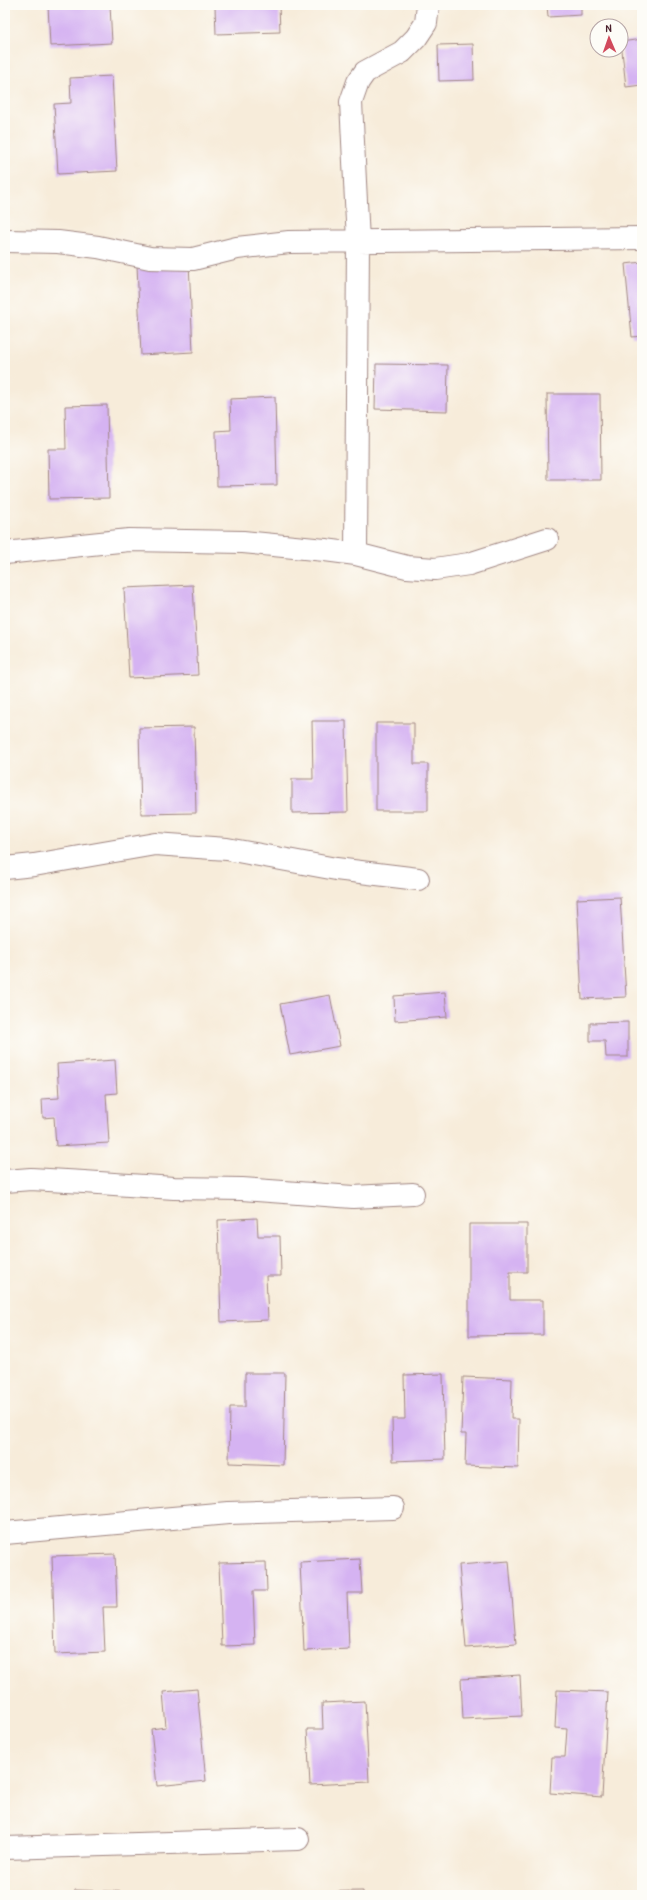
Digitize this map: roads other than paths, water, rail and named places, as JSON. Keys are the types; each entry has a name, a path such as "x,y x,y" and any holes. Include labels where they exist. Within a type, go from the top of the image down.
{"street":[{"path":"356,554 358,241 351,102 358,82 365,72 402,52 416,38 426,23 428,5"},
{"path":"5,241 58,242 98,247 150,258 193,259 237,248 289,242 642,238"},
{"path":"5,553 129,540 243,542 356,554 407,567 435,569 470,564 547,539"},
{"path":"5,868 34,865 155,844 227,849 336,869 418,879"},
{"path":"5,1181 31,1180 174,1188 242,1189 353,1197 413,1194"},
{"path":"5,1533 228,1513 393,1508"},
{"path":"5,1848 298,1839"}]}
